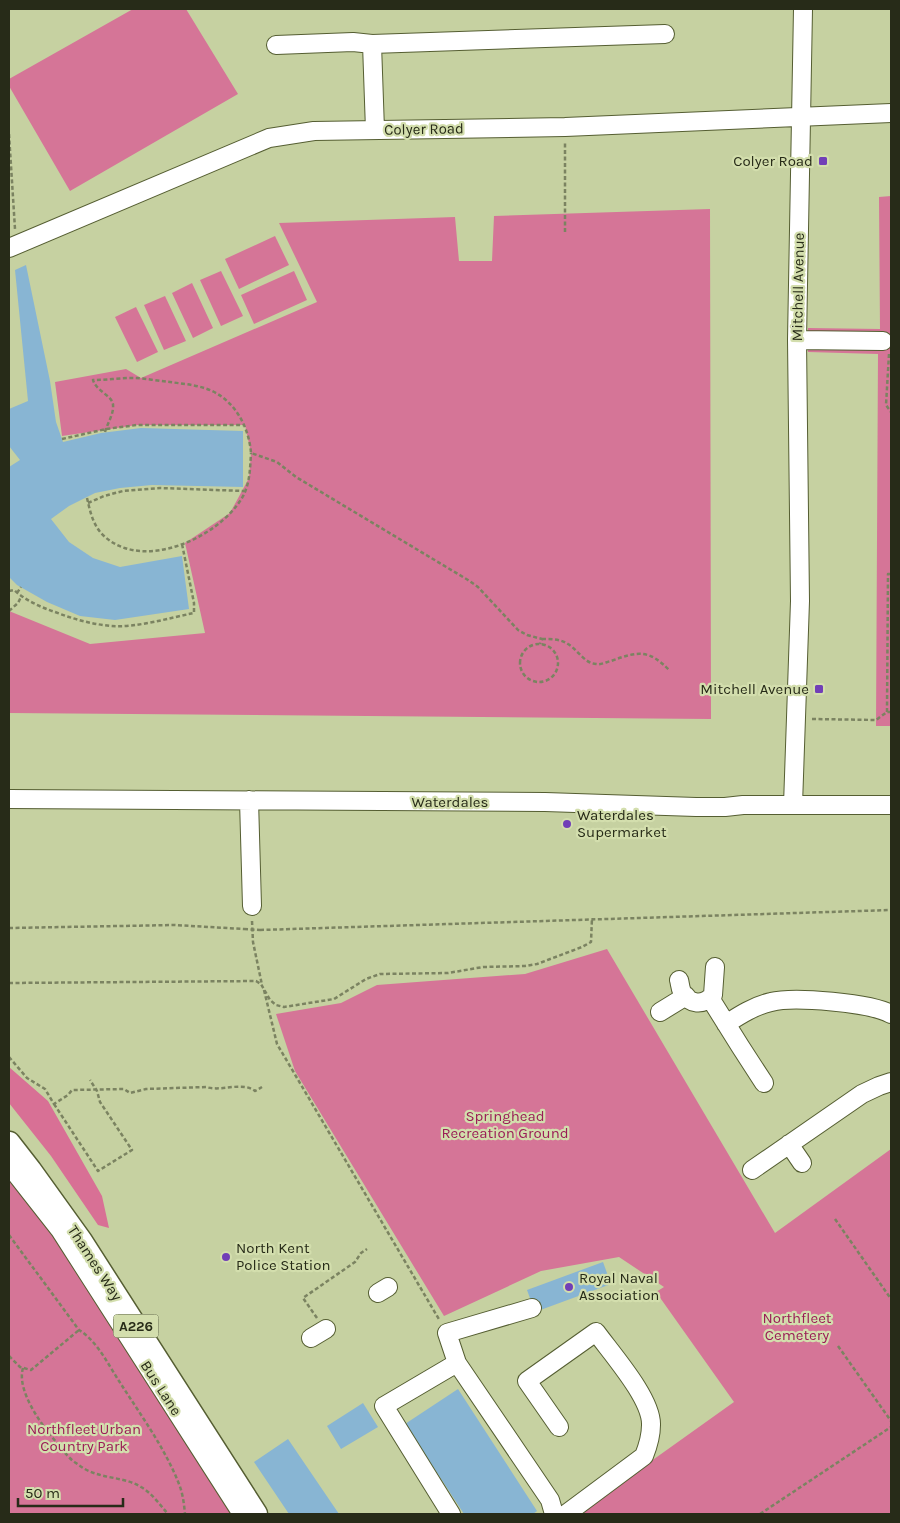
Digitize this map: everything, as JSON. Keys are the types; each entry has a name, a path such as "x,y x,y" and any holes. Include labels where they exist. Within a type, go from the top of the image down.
{"main road":[{"name":"Thames Way","path":"9,1143 81,1241 256,1514"}],"street":[{"name":"Mitchell Avenue","path":"793,805 800,600 797,340 803,9"},
{"path":"276,45 353,42 372,44 665,34"},
{"path":"372,44 375,130"},
{"name":"Colyer Road","path":"9,248 268,138 314,131 565,127 891,114"},
{"path":"797,340 883,342"},
{"name":"Waterdales","path":"9,799 609,803 631,806 696,807 891,805"},
{"path":"249,800 252,906"},
{"path":"679,980 682,992 697,1004 713,995 715,967"},
{"path":"660,1012 686,996"},
{"path":"710,998 764,1083"},
{"path":"726,1024 757,1006 769,1002 793,999 874,1008 891,1014"},
{"path":"752,1170 862,1094 891,1082"},
{"path":"790,1144 802,1163"},
{"name":"Bus Lane","path":"9,1165 60,1230 242,1514"},
{"path":"532,1308 447,1333 457,1362 550,1500 554,1514"},
{"path":"559,1426 527,1380 596,1332 641,1396 648,1411 651,1424 649,1442 644,1456 566,1514"},
{"path":"451,1514 384,1406 457,1362"}],"path":[{"path":"565,127 565,232"},
{"path":"9,134 15,229 26,242"},
{"path":"883,342 889,353 886,405 891,412"},
{"path":"87,498 92,519 102,534 122,548 159,550 197,538 219,525 230,513 244,491 249,478 250,439 245,425 234,409 222,398 212,391 194,385 134,378 93,380 94,385 112,399 113,404 106,431"},
{"path":"62,439 137,425 245,425"},
{"path":"251,453 277,462 304,482 468,580 478,587 518,630 527,635 567,643 585,660 593,664 599,665 633,653 641,653 656,658 670,671"},
{"path":"88,503 123,491 160,488 244,491"},
{"path":"9,591 14,590 21,597 48,610 80,621 112,626 137,624 194,613 194,603 182,544"},
{"path":"887,712 888,574 891,574"},
{"path":"18,593 21,587"},
{"path":"9,610 18,603 21,597"},
{"path":"540,644 542,639"},
{"path":"534,644 540,644 546,645 556,653 558,664 557,670 550,680 538,682 527,678 523,674 520,662 524,651 534,644"},
{"path":"795,719 876,720 887,712 891,712"},
{"path":"252,906 253,942 277,1044 447,1333"},
{"path":"9,928 175,925 260,930 891,910"},
{"path":"9,983 256,981 263,987 270,1000 276,1005 284,1007 334,999 366,979 380,974 448,973 483,967 537,964 582,947 590,942 592,918"},
{"path":"9,1058 27,1078 45,1089 98,1171 132,1150 100,1102 96,1089 90,1080"},
{"path":"54,1104 68,1095 71,1090 124,1089 131,1093 147,1089 206,1087 216,1089 247,1087 255,1091 262,1087"},
{"path":"835,1219 891,1299"},
{"path":"9,1235 79,1330 93,1341 169,1463 182,1492 185,1514"},
{"path":"321,1332 303,1298 354,1264 362,1253 368,1249"},
{"path":"9,1356 17,1365 32,1370 79,1330"},
{"path":"838,1346 891,1421"},
{"path":"24,1368 22,1374 25,1389 36,1415 42,1426 73,1462 89,1471 134,1483 151,1495 168,1514"},
{"path":"760,1514 891,1427"}],"green space":[{"path":"133,9 186,9 238,94 70,191 9,86 9,79"},
{"path":"891,196 891,726 876,726 878,354 808,352 808,328 880,329 879,197"},
{"path":"710,209 711,719 9,713 9,611 90,644 205,633 185,543 230,513 249,478 251,453 245,425 137,425 62,436 55,382 126,369 141,378 317,302 279,223 455,217 459,261 492,261 494,216"},
{"path":"275,236 289,265 239,289 225,259"},
{"path":"221,271 243,316 221,326 200,280"},
{"path":"294,271 307,300 254,324 241,295"},
{"path":"192,283 213,328 193,338 172,293"},
{"path":"165,296 186,341 164,350 144,305"},
{"path":"136,307 158,352 137,362 115,317"},
{"name":"Springhead Recreation Ground","path":"607,949 775,1233 891,1149 891,1514 585,1514 584,1509 734,1402 656,1292 664,1287 619,1257 541,1271 444,1316 295,1071 276,1014 341,1003 377,985 525,974"},
{"name":"Northfleet Urban Country Park","path":"9,1176 40,1214 234,1514 9,1514"}],"shaded area":[{"path":"9,1067 48,1101 102,1196 109,1228 98,1225 51,1156 9,1103"}],"building":[{"path":"26,265 50,381 56,422 63,442 101,433 141,428 243,431 243,487 152,485 120,488 95,493 69,506 51,519 69,542 93,558 120,567 182,556 189,609 115,620 80,616 47,602 17,585 9,577 9,467 20,460 9,446 9,409 28,401 15,270"},
{"name":"Royal Naval Association","path":"603,1262 611,1284 535,1312 527,1290"},
{"path":"458,1389 537,1511 533,1514 464,1514 405,1424"},
{"path":"363,1403 378,1427 341,1449 327,1426"},
{"path":"288,1439 339,1514 289,1514 254,1462"}],"place":[{"name":"Colyer Road","path":"823,161"},
{"name":"Mitchell Avenue","path":"819,689"},
{"name":"Waterdales Supermarket","path":"567,824"},
{"name":"North Kent Police Station","path":"226,1257"},
{"name":"Royal Naval Association","path":"569,1287"}],"park label":[{"name":"Northfleet Cemetery","path":"797,1326"}]}
